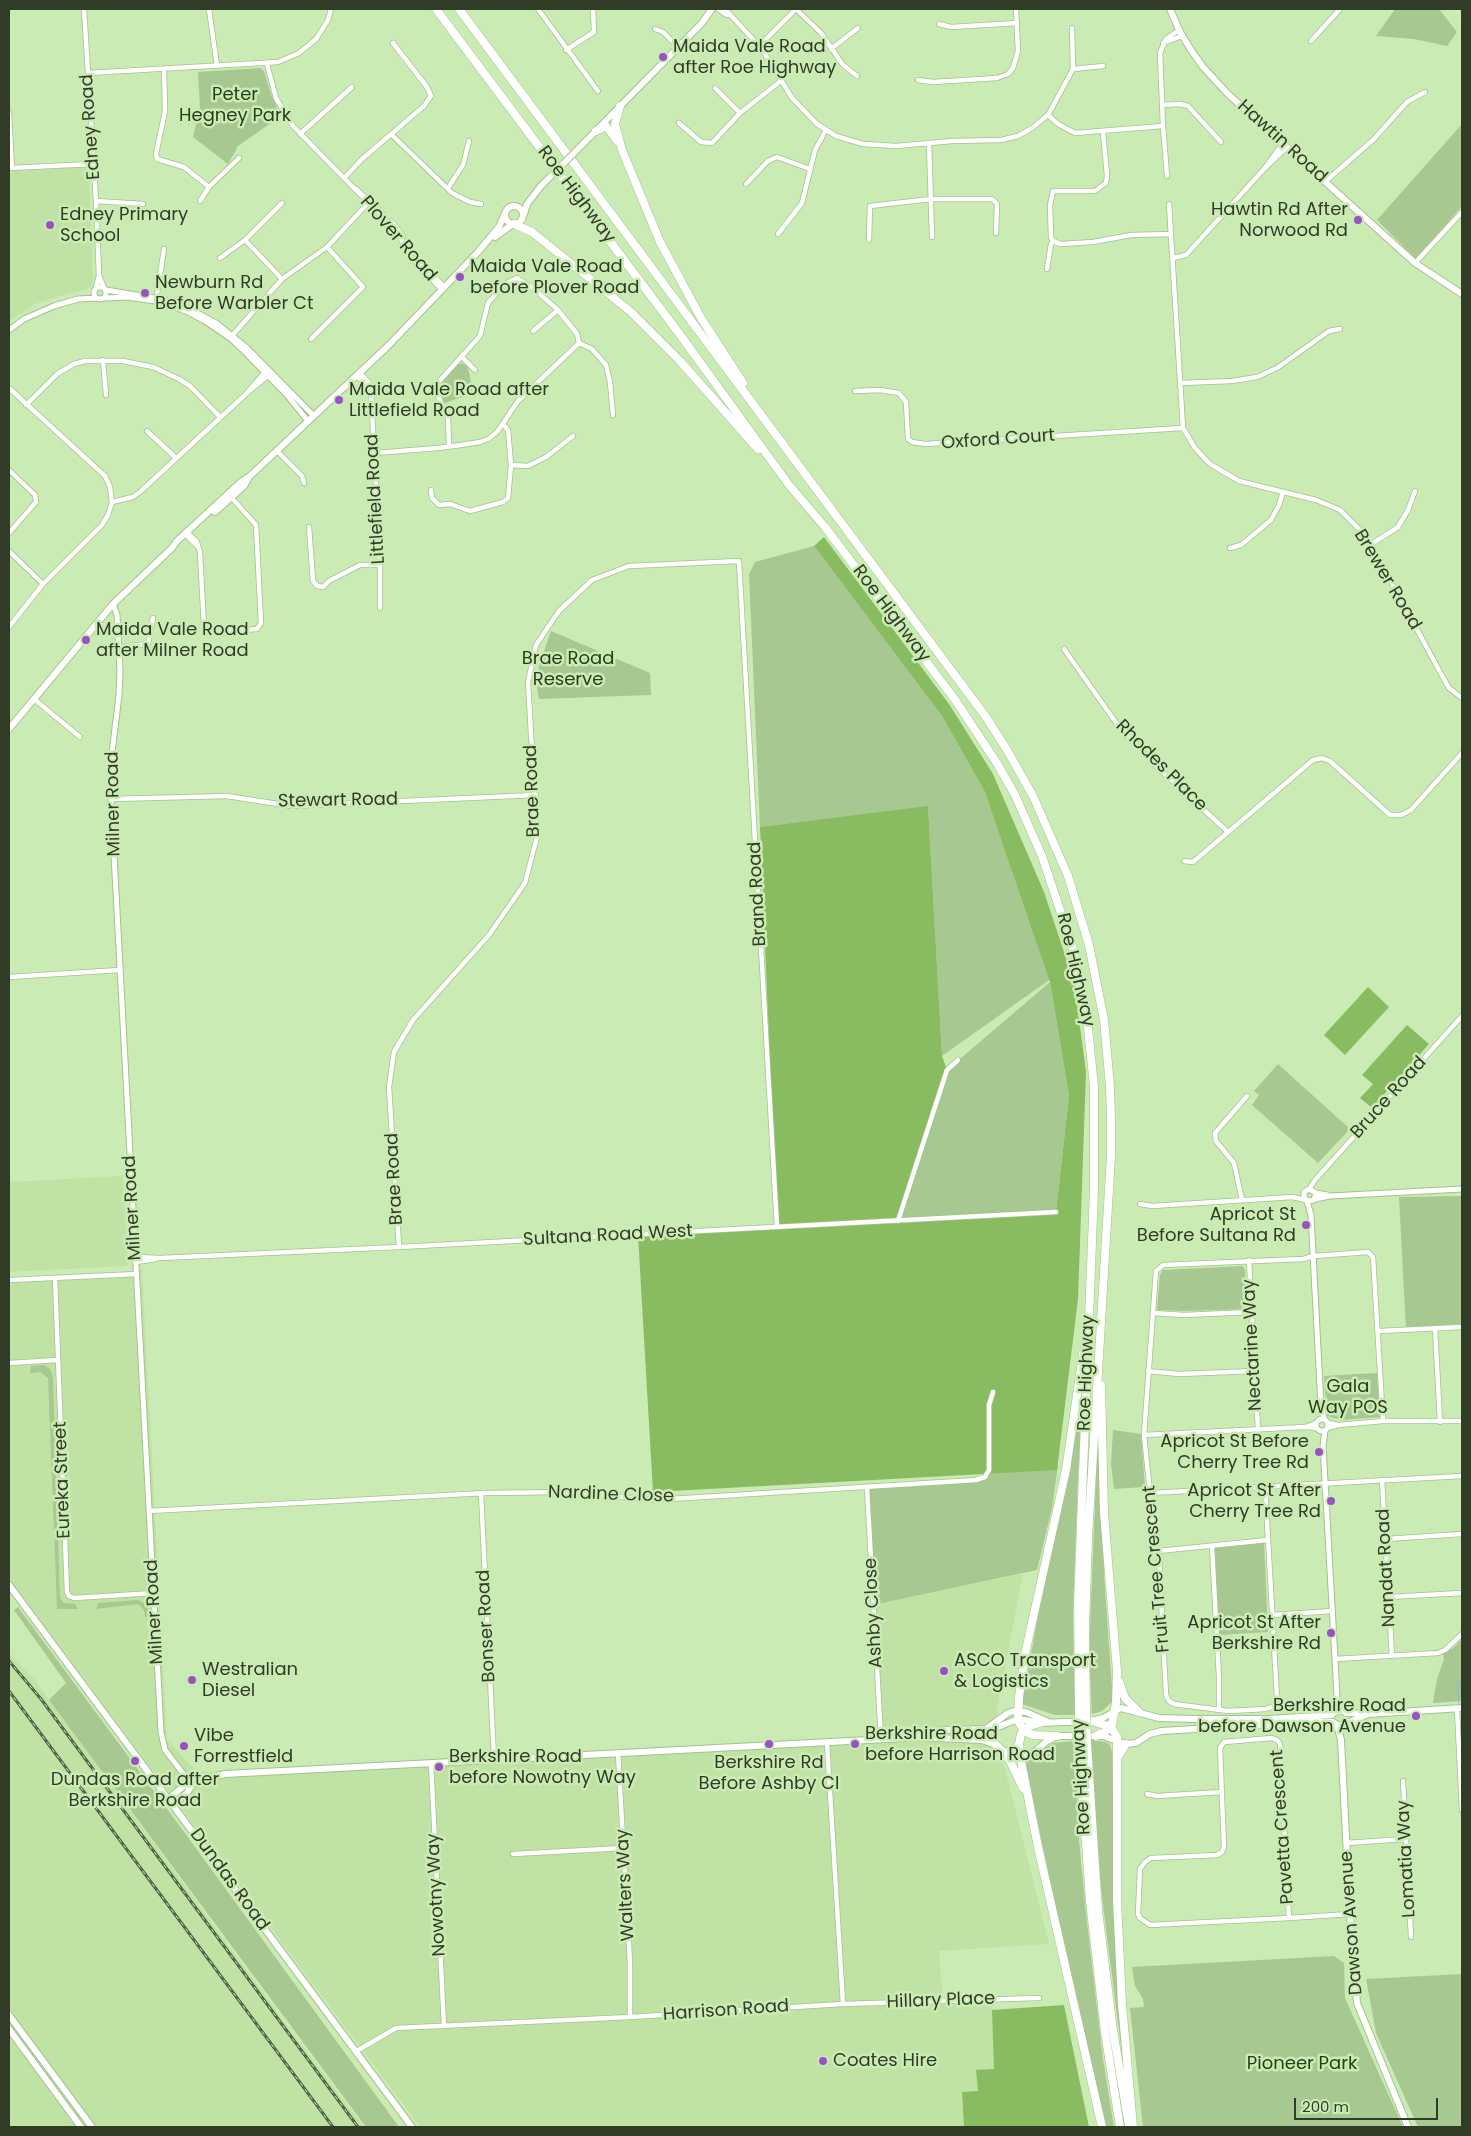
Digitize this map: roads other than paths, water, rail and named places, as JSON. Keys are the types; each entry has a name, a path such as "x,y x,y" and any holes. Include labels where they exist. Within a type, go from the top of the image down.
{"highway":[{"name":"Roe Highway","path":"437,9 682,336 789,484 825,527 980,736 1018,802 1056,891 1076,958 1092,1052 1095,1120 1078,1602 1090,1901 1105,2032 1120,2127"},
{"name":"Roe Highway","path":"459,9 986,717 1033,796 1068,876 1097,982 1104,1020 1110,1086 1111,1156 1086,1582 1082,1713"},
{"path":"620,106 615,124 622,150 660,242 702,318 763,416"},
{"path":"596,131 604,126 607,127 622,150"},
{"path":"514,224 532,232 631,312 680,361 789,484"},
{"path":"1057,1736 1033,1735 1023,1730 1014,1711 1066,1470 1089,1322"},
{"path":"1096,1736 1111,1727 1116,1710 1116,1671 1104,1513 1100,1338"},
{"path":"1116,1671 1124,1696 1139,1712"},
{"path":"1092,1721 1111,1727 1116,1733 1117,1741 1116,1860 1120,1962 1133,2127"},
{"path":"1040,1723 1023,1730 1020,1741 1021,1757 1028,1798 1102,2127"},
{"name":"Roe Highway","path":"1083,1743 1098,1910 1113,2030 1129,2127"},
{"path":"1116,1761 1126,1744"},
{"path":"996,1746 1009,1759 1028,1798"}],"main road":[{"path":"477,253 499,227 505,213 511,206 524,201 534,193 678,47 712,9"},
{"path":"702,22 707,20 718,9"},
{"name":"Hawtin Road","path":"1170,9 1181,33 1203,67 1228,94 1415,263 1462,294"},
{"path":"9,729 110,607 359,374 498,233 522,221 527,204 534,193"},
{"path":"511,206 521,208 524,215"},
{"path":"505,213 506,219 514,224"},
{"name":"Dundas Road","path":"9,1586 412,2127"},
{"path":"168,1798 184,1786 204,1778 225,1774 910,1737 942,1730 998,1728 1018,1719 1040,1723 1092,1721 1103,1718 1116,1710 1126,1708 1159,1718 1221,1720 1340,1718"},
{"path":"910,1737 929,1739 972,1738 987,1741 1009,1754 1021,1757 1034,1752 1047,1741 1057,1736 1107,1737 1126,1744 1136,1743 1150,1734 1161,1731 1314,1722 1368,1714 1460,1708"},
{"path":"985,1729 1014,1711 1026,1712 1054,1723"},
{"name":"Dawson Avenue","path":"1340,1718 1350,1914 1357,2003 1408,2127"},
{"path":"173,1805 187,1792 192,1784"},
{"path":"9,2015 92,2127"},
{"path":"9,2029 81,2127"},
{"path":"50,2084 57,2080"}],"street":[{"name":"Edney Road","path":"84,9 99,275 95,289"},
{"path":"210,9 217,66"},
{"path":"88,73 278,62 299,53 316,39 328,20 332,9"},
{"path":"538,9 566,50 598,91"},
{"path":"566,50 594,32 593,9"},
{"path":"718,9 729,15"},
{"path":"724,9 759,46 803,111 826,130 836,136 863,144 896,146 1001,140 1018,136 1032,128 1048,115 1073,69 1072,28"},
{"path":"759,46 796,9 821,33 843,65 857,76"},
{"path":"918,80 933,82 1005,76 1013,68 1018,51 1016,9"},
{"path":"1311,41 1340,9"},
{"path":"939,24 951,27 1017,23"},
{"path":"831,49 858,28"},
{"path":"655,29 663,32 678,47"},
{"path":"1168,176 1163,126 1160,53 1164,43 1181,33"},
{"path":"345,178 362,159 424,106 431,96 427,87 393,43"},
{"name":"Plover Road","path":"267,64 276,98 285,116 300,134 400,231 410,252 443,288"},
{"path":"1073,69 1103,66"},
{"path":"164,69 165,111 156,154 157,159 184,167 209,187"},
{"path":"679,123 701,142 708,144 715,141 740,113 782,80"},
{"path":"300,134 352,87"},
{"path":"714,88 740,113"},
{"path":"1326,181 1374,139 1407,102 1425,92"},
{"path":"1162,105 1180,104 1188,106 1221,142"},
{"path":"9,113 11,168 93,164"},
{"path":"1048,115 1058,124 1075,133 1163,126"},
{"path":"778,234 802,204 817,145 826,130"},
{"path":"1103,132 1106,183 1095,191 1053,190 1050,204 1051,238 1061,244 1093,242 1131,235 1171,234"},
{"path":"392,135 459,197 481,204"},
{"path":"448,188 464,165 469,141"},
{"path":"928,143 932,236"},
{"path":"1173,258 1186,255 1264,168 1267,168 1285,145"},
{"path":"200,201 209,187 239,158"},
{"path":"746,184 772,159 780,158 810,169"},
{"path":"869,240 870,206 931,200 992,199 997,204 996,232"},
{"path":"96,201 143,204"},
{"path":"231,336 282,279 326,247 369,202"},
{"path":"220,258 245,240 282,203"},
{"name":"Brewer Road","path":"1169,204 1183,428 1195,448 1216,468 1239,481 1316,500 1340,510 1360,530 1370,545 1449,688 1462,698"},
{"path":"1415,263 1462,212"},
{"path":"245,240 282,279"},
{"path":"1047,269 1054,241"},
{"path":"311,339 363,287 326,247"},
{"path":"156,299 164,249"},
{"name":"Edney Road","path":"99,275 105,289"},
{"path":"449,446 448,418 434,387 480,336 488,303 506,283 517,278 534,289 558,310 577,334 579,343"},
{"path":"78,299 100,286 105,289 156,299 191,314 231,336 314,416"},
{"path":"95,289 94,294 97,298"},
{"path":"105,289 105,298"},
{"path":"9,330 29,317 54,306 78,299 127,297 156,299"},
{"path":"533,332 558,310"},
{"path":"1181,383 1232,381 1256,376 1277,368 1329,331 1340,329"},
{"path":"579,343 592,349 606,365 610,382 613,414"},
{"path":"375,452 449,446 484,440 493,436 518,401 579,343"},
{"path":"461,356 475,370"},
{"path":"26,405 65,368 85,361 103,360 134,362 168,373 190,386 220,417"},
{"path":"103,360 106,395"},
{"path":"112,502 133,497 268,372"},
{"path":"268,372 308,421"},
{"name":"Littlefield Road","path":"359,374 370,386 371,391 380,565 380,608"},
{"path":"9,388 105,476 110,487 112,502 108,515 102,525 43,584 9,627"},
{"name":"Oxford Court","path":"855,391 880,390 899,393 906,402 908,439 912,442 925,444 1183,428"},
{"path":"431,490 432,498 440,505 450,504 470,511 503,502 508,498 511,465 508,430 503,424"},
{"path":"147,431 176,458"},
{"path":"511,465 528,466 546,457 573,436"},
{"path":"277,451 302,476 304,483"},
{"path":"9,470 39,498 9,533"},
{"path":"1370,545 1398,527 1408,510 1415,490"},
{"path":"1230,548 1241,545 1271,520 1283,492"},
{"path":"187,535 199,548 204,627 212,633 257,629 261,623 256,525 231,495"},
{"path":"309,527 313,581 317,586 323,587 329,581 360,565 380,565"},
{"path":"9,551 43,584"},
{"name":"Brae Road","path":"399,1247 389,1087 394,1052 413,1020 489,935 525,883 538,837 528,682 536,645 559,611 592,580 629,566 739,561"},
{"name":"Brand Road","path":"739,561 777,1227"},
{"name":"Milner Road","path":"110,607 117,615 119,695 112,753 111,799 162,1742 170,1757 192,1784"},
{"path":"118,647 148,644 153,618"},
{"name":"Rhodes Place","path":"1064,648 1117,724 1156,767 1228,831"},
{"path":"34,699 80,737"},
{"path":"1184,862 1194,862 1313,760 1322,758 1330,761 1390,815 1401,815 1411,810 1462,754"},
{"name":"Stewart Road","path":"111,799 227,796 291,806 536,795"},
{"path":"9,977 120,970"},
{"name":"Bruce Road","path":"1312,1194 1315,1180 1462,1016"},
{"path":"898,1221 947,1070 958,1060"},
{"path":"1242,1200 1234,1163 1216,1141 1215,1133 1247,1096"},
{"path":"1140,1204 1152,1206 1293,1197 1312,1194 1330,1196 1462,1190"},
{"path":"1306,1200 1312,1194"},
{"path":"1306,1200 1312,1194"},
{"path":"1312,1194 1311,1215 1323,1446 1337,1697 1340,1718"},
{"path":"1293,1197 1306,1200"},
{"path":"1306,1200 1311,1215"},
{"name":"Sultana Road West","path":"136,1260 1056,1212"},
{"name":"Fruit Tree Crescent","path":"1317,1707 1284,1709 1274,1706 1266,1709 1219,1710 1174,1704 1169,1701 1166,1695 1158,1551 1154,1531 1144,1435 1156,1271 1163,1265 1303,1259 1314,1256 1368,1252 1373,1257 1379,1330 1383,1421"},
{"name":"Nectarine Way","path":"1249,1260 1258,1430"},
{"path":"9,1280 137,1274"},
{"name":"Eureka Street","path":"55,1278 67,1592 69,1596 74,1598 154,1594"},
{"path":"1153,1313 1184,1315 1252,1312"},
{"path":"1379,1330 1462,1327"},
{"path":"1435,1328 1440,1422"},
{"path":"9,1363 58,1360"},
{"path":"1148,1371 1179,1374 1255,1371"},
{"name":"Nardine Close","path":"149,1511 481,1494 567,1492 654,1500 976,1480 985,1477 990,1467 989,1405 993,1392"},
{"path":"1144,1435 1258,1430 1383,1421 1462,1421"},
{"path":"1151,1493 1462,1476"},
{"name":"Nandat Road","path":"1382,1480 1392,1656"},
{"path":"1265,1486 1277,1698 1274,1706"},
{"name":"Ashby Close","path":"868,1488 881,1739"},
{"name":"Bonser Road","path":"481,1494 494,1760"},
{"path":"1386,1539 1462,1534"},
{"path":"1158,1551 1268,1540"},
{"path":"1212,1547 1219,1710"},
{"path":"1389,1597 1462,1593"},
{"path":"1272,1615 1333,1611"},
{"path":"1335,1659 1438,1653 1445,1650 1462,1634"},
{"path":"1460,1708 1462,1810"},
{"name":"Pavetta Crescent","path":"1289,1918 1280,1744 1272,1738 1227,1741 1220,1748 1224,1847 1222,1852 1217,1855 1152,1858 1144,1862 1140,1869 1138,1914 1140,1918 1150,1925 1289,1918 1350,1914"},
{"path":"827,1742 843,2004"},
{"name":"Walters Way","path":"618,1753 630,1962 630,2017"},
{"name":"Nowotny Way","path":"431,1763 444,2026"},
{"name":"Lomatia Way","path":"1403,1781 1411,1937"},
{"path":"1147,1794 1157,1796 1222,1792"},
{"path":"1346,1843 1406,1840"},
{"path":"514,1854 624,1848"},
{"name":"Hillary Place","path":"843,2004 1039,1998"},
{"name":"Harrison Road","path":"355,2052 396,2028 630,2017 843,2004"}],"waterway":[{"path":"1459,1704 1458,1692 1462,1674"}],"railway":[{"path":"9,1661 41,1699 358,2127"},
{"path":"9,1691 333,2127"}],"place":[{"name":"Maida Vale Road after Roe Highway","path":"663,57"},
{"name":"Hawtin Rd After Norwood Rd","path":"1358,220"},
{"name":"Edney Primary School","path":"50,225"},
{"name":"Maida Vale Road before Plover Road","path":"460,277"},
{"name":"Newburn Rd Before Warbler Ct","path":"145,293"},
{"name":"Maida Vale Road after Littlefield Road","path":"339,400"},
{"name":"Maida Vale Road after Milner Road","path":"86,640"},
{"name":"Apricot St Before Sultana Rd","path":"1306,1225"},
{"name":"Apricot St Before Cherry Tree Rd","path":"1319,1452"},
{"name":"Apricot St After Cherry Tree Rd","path":"1331,1501"},
{"name":"Apricot St After Berkshire Rd","path":"1331,1633"},
{"name":"ASCO Transport & Logistics","path":"944,1671"},
{"name":"Westralian Diesel","path":"192,1680"},
{"name":"Berkshire Road before Dawson Avenue","path":"1416,1716"},
{"name":"Berkshire Rd Before Ashby Cl","path":"769,1744"},
{"name":"Berkshire Road before Harrison Road","path":"855,1744"},
{"name":"Vibe Forrestfield","path":"184,1746"},
{"name":"Dundas Road after Berkshire Road","path":"135,1761"},
{"name":"Berkshire Road before Nowotny Way","path":"439,1767"},
{"name":"Coates Hire","path":"823,2061"}],"park label":[{"name":"Peter Hegney Park","path":"235,105"},
{"name":"Brae Road Reserve","path":"568,670"},
{"name":"Gala Way POS","path":"1348,1397"},
{"name":"Pioneer Park","path":"1302,2064"}]}
